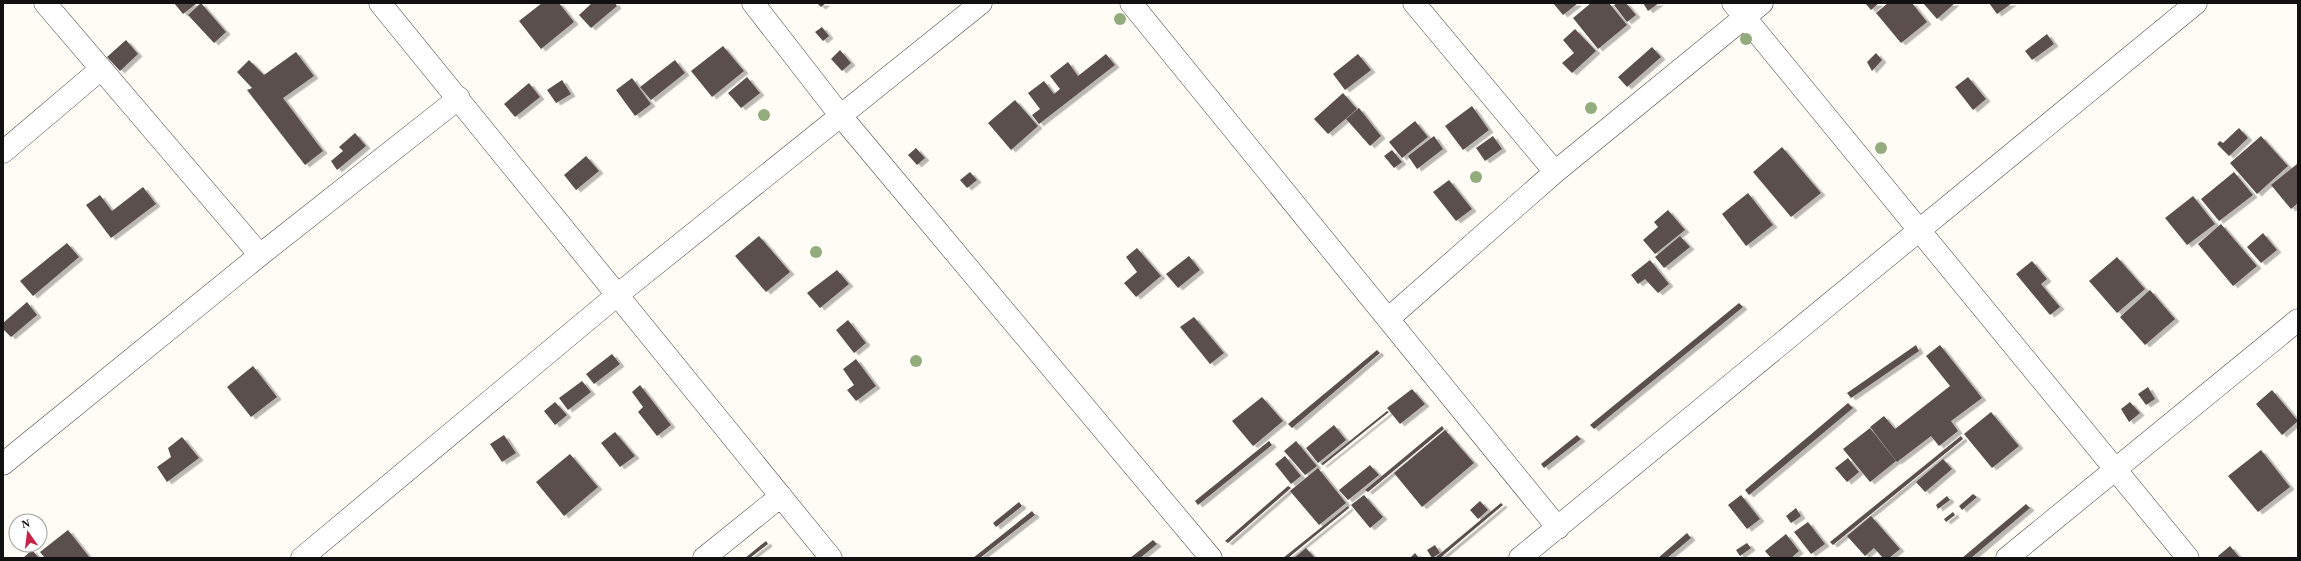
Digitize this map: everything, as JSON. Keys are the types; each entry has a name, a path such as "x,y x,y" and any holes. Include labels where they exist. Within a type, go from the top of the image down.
{"street":[{"path":"44,3 260,256"},
{"path":"380,3 459,98 616,296 782,496 831,558"},
{"path":"753,3 840,115 1211,558"},
{"path":"302,558 616,296 981,3"},
{"path":"1131,3 1558,528"},
{"path":"1414,3 1554,172"},
{"path":"1388,319 1739,10 1762,3"},
{"path":"1527,556 1558,528 2196,3"},
{"path":"1739,10 2188,558"},
{"path":"3,152 101,69"},
{"path":"3,464 260,256 459,98"},
{"path":"2007,558 2298,320"},
{"path":"704,558 782,496"}],"building":[{"path":"174,3 197,3 183,14"},
{"path":"201,3 226,32 214,43 188,15"},
{"path":"542,3 559,3 574,22 541,49 519,21"},
{"path":"592,3 615,3 617,6 591,28 579,15"},
{"path":"817,3 826,3 821,7"},
{"path":"1553,3 1578,3 1563,15"},
{"path":"1591,3 1609,3 1627,25 1598,49 1573,18"},
{"path":"1617,3 1626,3 1636,15 1627,22 1614,5"},
{"path":"1643,3 1659,3 1648,11"},
{"path":"1865,3 1879,3 1871,10"},
{"path":"1888,3 1912,3 1927,22 1901,43 1876,13"},
{"path":"1923,3 1955,3 1937,19"},
{"path":"1989,3 2012,3 1997,14"},
{"path":"822,27 829,36 823,41 815,32"},
{"path":"1575,29 1596,51 1572,73 1562,63 1574,53 1563,40"},
{"path":"2047,34 2054,44 2032,60 2025,51"},
{"path":"126,40 138,54 120,71 107,57"},
{"path":"723,46 744,71 712,97 691,71"},
{"path":"1652,47 1661,57 1627,87 1618,77"},
{"path":"840,50 851,63 842,71 831,59"},
{"path":"296,52 314,76 283,98 323,151 305,165 247,90 252,88 237,72 249,60 264,75"},
{"path":"1876,53 1882,60 1872,71 1867,62"},
{"path":"1106,54 1115,65 1039,124 1032,115 1040,109 1028,93 1044,81 1054,94 1060,89 1050,76 1068,62 1078,76"},
{"path":"1358,54 1371,70 1345,90 1333,74"},
{"path":"675,60 685,73 651,100 640,87"},
{"path":"747,77 760,93 741,108 728,93"},
{"path":"1968,77 1986,99 1973,110 1955,87"},
{"path":"632,78 651,104 635,116 616,90"},
{"path":"562,80 571,94 556,103 547,90"},
{"path":"529,83 540,97 515,117 504,104"},
{"path":"1343,93 1357,109 1328,134 1314,119"},
{"path":"1015,100 1038,126 1011,150 988,123"},
{"path":"1472,106 1489,130 1463,150 1445,126"},
{"path":"1359,108 1381,136 1370,146 1346,119"},
{"path":"1415,121 1428,137 1402,158 1389,142"},
{"path":"2239,128 2248,138 2229,156 2217,144 2220,141 2223,143"},
{"path":"355,133 366,146 337,170 331,161 343,151 339,147"},
{"path":"1434,136 1443,149 1417,169 1408,156"},
{"path":"1493,136 1502,149 1485,161 1476,148"},
{"path":"2261,136 2288,166 2257,194 2230,163"},
{"path":"1782,147 1821,193 1791,217 1753,172"},
{"path":"916,148 925,158 917,165 908,155"},
{"path":"1392,150 1402,162 1394,168 1384,156"},
{"path":"586,156 599,171 576,190 564,175"},
{"path":"2297,164 2298,203 2291,209 2271,185"},
{"path":"970,172 977,180 967,188 960,180"},
{"path":"2234,172 2253,195 2219,221 2201,199"},
{"path":"1449,180 1472,209 1456,221 1433,192"},
{"path":"143,187 156,204 111,238 86,205 100,195 112,211"},
{"path":"1748,193 1773,225 1746,246 1722,214"},
{"path":"2193,196 2215,224 2187,245 2165,218"},
{"path":"1668,210 1685,230 1655,254 1643,240 1658,227 1654,222"},
{"path":"2221,224 2257,266 2233,286 2198,244"},
{"path":"2263,233 2277,250 2261,263 2247,247"},
{"path":"759,236 790,272 766,292 735,256"},
{"path":"1680,236 1690,247 1664,268 1655,257"},
{"path":"67,243 79,257 33,296 20,281"},
{"path":"1137,248 1161,276 1136,297 1124,283 1137,272 1126,257"},
{"path":"1189,256 1200,270 1178,288 1166,274"},
{"path":"2117,257 2145,289 2117,313 2089,281"},
{"path":"1650,260 1669,284 1658,293 1645,279 1638,284 1631,275"},
{"path":"2032,261 2047,279 2041,284 2060,307 2050,315 2016,274"},
{"path":"837,270 849,284 820,308 807,293"},
{"path":"2150,290 2175,319 2145,345 2120,317"},
{"path":"27,302 37,315 11,337 3,329 3,323"},
{"path":"1739,303 1743,307 1594,429 1590,425"},
{"path":"1194,317 1224,353 1210,364 1180,327"},
{"path":"848,320 866,343 854,353 836,330"},
{"path":"1916,345 1919,351 1851,398 1847,393"},
{"path":"1940,345 1982,398 1951,421 1958,431 1939,446 1931,436 1897,462 1870,427 1884,416 1895,429 1950,386 1926,356"},
{"path":"1377,350 1380,353 1292,428 1288,424"},
{"path":"612,354 620,364 594,384 586,374"},
{"path":"856,359 876,386 856,401 847,390 854,385 843,369"},
{"path":"253,366 277,397 251,417 227,387"},
{"path":"582,381 591,392 568,410 559,398"},
{"path":"640,385 671,425 657,436 638,412 643,407 632,392"},
{"path":"2148,387 2155,399 2146,405 2138,394"},
{"path":"1412,389 1425,404 1400,424 1387,408"},
{"path":"2272,390 2298,421 2282,435 2256,404"},
{"path":"1262,397 1283,421 1253,446 1232,421"},
{"path":"555,402 567,415 555,425 544,411"},
{"path":"2130,402 2140,413 2129,422 2121,409"},
{"path":"1848,403 1853,408 1749,495 1745,490"},
{"path":"1387,411 1389,412 1323,465 1321,464"},
{"path":"1991,412 2019,446 1992,468 1964,434"},
{"path":"1334,425 1346,440 1318,463 1306,448"},
{"path":"1442,426 1444,429 1368,492 1365,490"},
{"path":"1870,428 1896,461 1870,482 1843,449"},
{"path":"1445,430 1474,463 1422,507 1394,473"},
{"path":"615,432 635,456 620,467 601,443"},
{"path":"504,435 516,453 502,462 490,444"},
{"path":"1577,435 1581,439 1544,468 1541,464"},
{"path":"1961,436 1963,439 1833,545 1830,542"},
{"path":"182,437 199,458 167,482 157,467 171,457 168,448"},
{"path":"1269,441 1272,445 1198,505 1195,501"},
{"path":"1296,441 1317,466 1305,475 1284,451"},
{"path":"2261,450 2290,487 2258,512 2228,476"},
{"path":"570,454 598,487 564,516 536,482"},
{"path":"1285,456 1301,476 1291,484 1275,464"},
{"path":"1848,458 1859,472 1847,482 1835,468"},
{"path":"1943,459 1952,469 1925,492 1916,482"},
{"path":"1370,465 1379,475 1348,500 1339,490"},
{"path":"1318,468 1346,503 1319,525 1290,491"},
{"path":"1288,486 1291,488 1228,543 1225,541"},
{"path":"1973,494 1977,497 1962,510 1959,506"},
{"path":"1364,495 1383,517 1370,528 1351,505"},
{"path":"1741,495 1760,519 1747,529 1728,505"},
{"path":"1947,496 1950,500 1938,509 1936,505"},
{"path":"1480,501 1488,510 1478,519 1470,510"},
{"path":"1019,502 1022,506 996,527 993,523"},
{"path":"1501,503 1503,505 1440,558 1435,558"},
{"path":"2026,504 2030,508 1971,558 1962,558"},
{"path":"1348,506 1349,508 1288,558 1283,558"},
{"path":"1796,508 1801,516 1791,523 1786,516"},
{"path":"1032,511 1035,515 980,558 973,558"},
{"path":"1953,512 1955,515 1946,522 1944,519"},
{"path":"1871,516 1900,549 1889,558 1883,558 1874,548 1865,556 1847,536"},
{"path":"1808,522 1825,544 1811,554 1794,532"},
{"path":"68,530 90,558 45,558 41,553 48,553 48,546"},
{"path":"1687,533 1691,538 1667,558 1658,558"},
{"path":"1786,534 1799,551 1791,558 1771,558 1765,551"},
{"path":"1153,540 1157,544 1140,558 1130,558"},
{"path":"766,541 768,544 750,558 745,558"},
{"path":"1747,543 1751,548 1740,556 1736,550"},
{"path":"1435,545 1440,553 1432,558 1427,550"},
{"path":"2230,546 2240,558 2219,558 2218,556"},
{"path":"1306,548 1315,558 1294,558"},
{"path":"29,553 35,553 39,558 23,558"},
{"path":"1415,553 1419,558 1410,558"}]}
